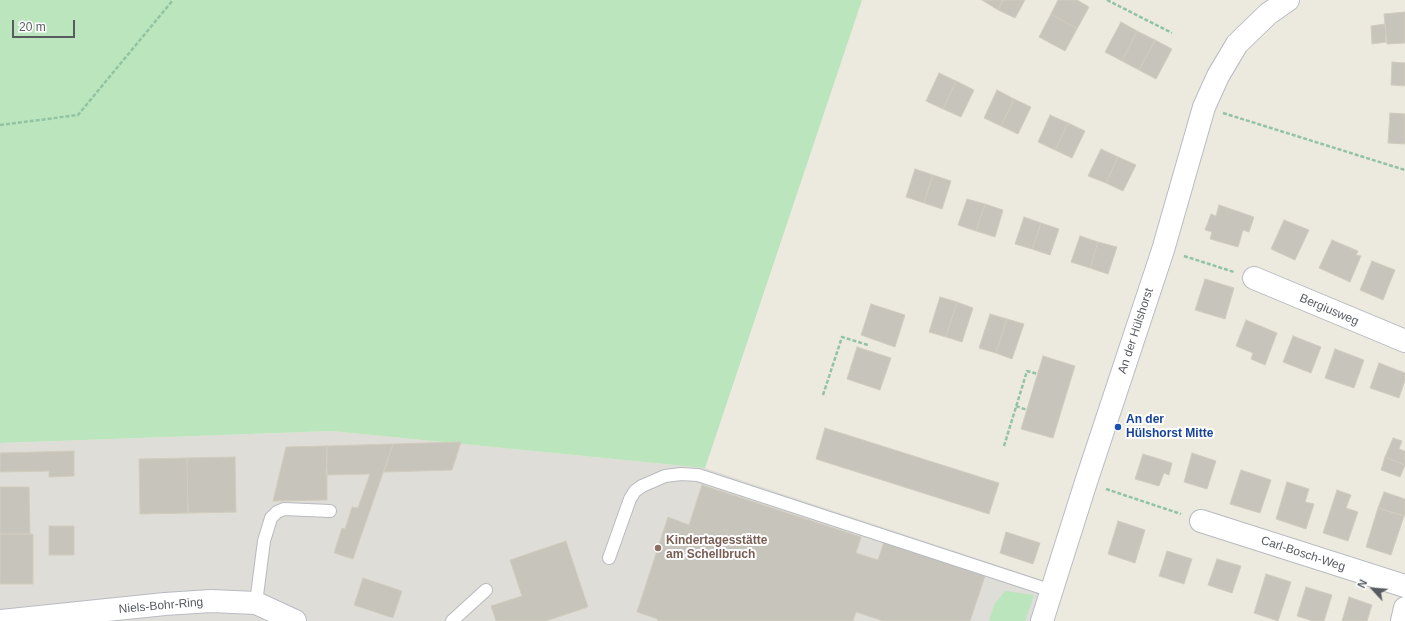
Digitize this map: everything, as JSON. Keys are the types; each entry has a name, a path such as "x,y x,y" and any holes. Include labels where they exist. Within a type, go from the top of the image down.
{"street":[{"name":"An der Hülshorst","path":"1042,621 1086,482 1163,250 1204,107 1218,76 1237,44 1268,14 1288,0"},
{"name":"Bergiusweg","path":"1254,278 1405,341"},
{"name":"Carl-Bosch-Weg","path":"1200,521 1405,586"},
{"name":"Niels-Bohr-Ring","path":"0,621 166,604 211,602 256,603 295,621"},
{"path":"1402,621 1405,608"}],"lane":[{"path":"609,558 630,499 635,491 642,486 665,476 681,474 698,475 1052,591"},
{"path":"256,603 264,541 271,518 277,512 284,509 330,511"},
{"path":"452,621 486,590"}],"path":[{"path":"0,125 78,115 173,0"},
{"path":"1108,0 1172,33"},
{"path":"1204,107 1405,170"},
{"path":"1163,250 1254,278"},
{"path":"823,395 842,337 868,345"},
{"path":"1004,446 1027,371 1038,374"},
{"path":"1016,406 1027,410"},
{"path":"1086,482 1200,521"}],"shaded area":[{"path":"332,431 705,468 1054,584 1043,621 0,621 0,443"}],"green space":[{"path":"0,0 862,0 705,468 332,431 0,443"},
{"path":"1005,591 1034,595 1025,621 989,621 994,605"}],"building":[{"path":"982,0 1003,0 998,10"},
{"path":"1003,0 1025,0 1015,18 998,10"},
{"path":"1058,0 1077,0 1089,7 1077,29 1051,14"},
{"path":"1405,12 1405,43 1387,44 1384,14"},
{"path":"1051,14 1077,29 1065,51 1039,37"},
{"path":"1121,22 1137,31 1122,61 1105,52"},
{"path":"1385,24 1386,42 1372,44 1371,26"},
{"path":"1137,31 1155,40 1139,70 1122,61"},
{"path":"1155,40 1172,49 1156,79 1139,70"},
{"path":"1392,62 1405,63 1405,86 1391,85"},
{"path":"939,73 956,81 943,109 926,101"},
{"path":"956,81 974,90 961,117 943,109"},
{"path":"997,90 1014,99 1001,126 984,118"},
{"path":"1014,99 1031,107 1018,134 1001,126"},
{"path":"1390,113 1405,114 1405,144 1388,143"},
{"path":"1050,115 1068,123 1055,150 1038,142"},
{"path":"1068,123 1085,131 1072,158 1055,150"},
{"path":"1101,149 1118,157 1106,183 1088,176"},
{"path":"1118,157 1136,165 1123,191 1106,183"},
{"path":"915,169 933,175 924,203 906,197"},
{"path":"933,175 951,181 942,209 924,203"},
{"path":"967,199 985,204 976,231 958,225"},
{"path":"985,204 1003,210 995,237 976,231"},
{"path":"1219,205 1254,217 1249,232 1243,230 1238,247 1210,239 1212,232 1205,230 1211,214 1216,216"},
{"path":"1024,217 1041,223 1032,249 1015,244"},
{"path":"1284,220 1309,230 1295,260 1271,249"},
{"path":"1041,223 1059,229 1050,255 1032,249"},
{"path":"1080,236 1098,242 1090,268 1071,262"},
{"path":"1332,240 1358,251 1356,255 1361,256 1350,282 1319,268"},
{"path":"1098,242 1117,247 1108,274 1090,268"},
{"path":"1372,261 1395,270 1383,300 1360,290"},
{"path":"1205,279 1234,288 1225,319 1195,310"},
{"path":"940,297 957,302 946,337 929,332"},
{"path":"957,302 973,308 962,342 946,337"},
{"path":"871,304 905,315 895,347 861,335"},
{"path":"990,314 1007,319 996,353 979,348"},
{"path":"1007,319 1024,324 1012,359 996,353"},
{"path":"1246,320 1277,333 1265,365 1251,359 1253,353 1236,346"},
{"path":"1293,336 1321,347 1311,373 1283,362"},
{"path":"857,347 891,358 880,390 847,379"},
{"path":"1335,349 1364,360 1354,388 1325,378"},
{"path":"1043,356 1075,366 1053,438 1021,429"},
{"path":"1379,363 1405,373 1405,380 1399,398 1370,388"},
{"path":"825,428 999,483 989,514 816,459"},
{"path":"1393,438 1402,441 1399,449 1405,451 1405,465 1385,457"},
{"path":"461,442 452,470 384,472 393,444"},
{"path":"393,444 353,559 334,553 342,528 345,529 352,507 358,508 370,474 326,475 327,446"},
{"path":"327,446 327,500 273,501 286,447"},
{"path":"74,451 74,476 49,477 49,471 0,472 0,453"},
{"path":"1192,453 1216,461 1207,489 1184,482"},
{"path":"1143,454 1172,463 1169,475 1164,473 1159,486 1135,479"},
{"path":"235,457 236,512 188,513 187,458"},
{"path":"1385,457 1405,465 1400,477 1381,470"},
{"path":"187,458 188,513 140,514 139,459"},
{"path":"1241,470 1271,480 1260,513 1230,504"},
{"path":"1287,482 1309,489 1305,502 1314,504 1306,529 1276,519"},
{"path":"702,485 861,537 856,553 878,560 884,542 985,576 970,621 883,621 856,612 853,621 657,621 658,619 637,612 668,517 689,525"},
{"path":"0,487 29,487 30,534 0,534"},
{"path":"1337,490 1351,495 1346,508 1358,512 1348,541 1323,533"},
{"path":"1384,492 1405,499 1405,516 1378,508"},
{"path":"1378,508 1404,516 1391,555 1366,547"},
{"path":"1118,521 1145,530 1135,563 1108,554"},
{"path":"49,526 74,526 74,555 49,555"},
{"path":"1006,532 1040,543 1033,564 1000,553"},
{"path":"0,534 33,534 33,584 0,584"},
{"path":"566,541 588,607 546,621 496,621 491,606 522,596 510,560"},
{"path":"1167,551 1192,559 1184,584 1159,576"},
{"path":"1217,559 1241,566 1232,593 1208,585"},
{"path":"1266,574 1291,582 1278,621 1254,613"},
{"path":"363,578 402,591 393,618 354,605"},
{"path":"1306,587 1332,595 1324,621 1313,621 1297,616"},
{"path":"1349,597 1372,605 1367,621 1342,621"}],"place":[{"name":"An der Hülshorst Mitte","path":"1118,427"},
{"name":"Kindertagesstätte am Schellbruch","path":"658,548"}]}
